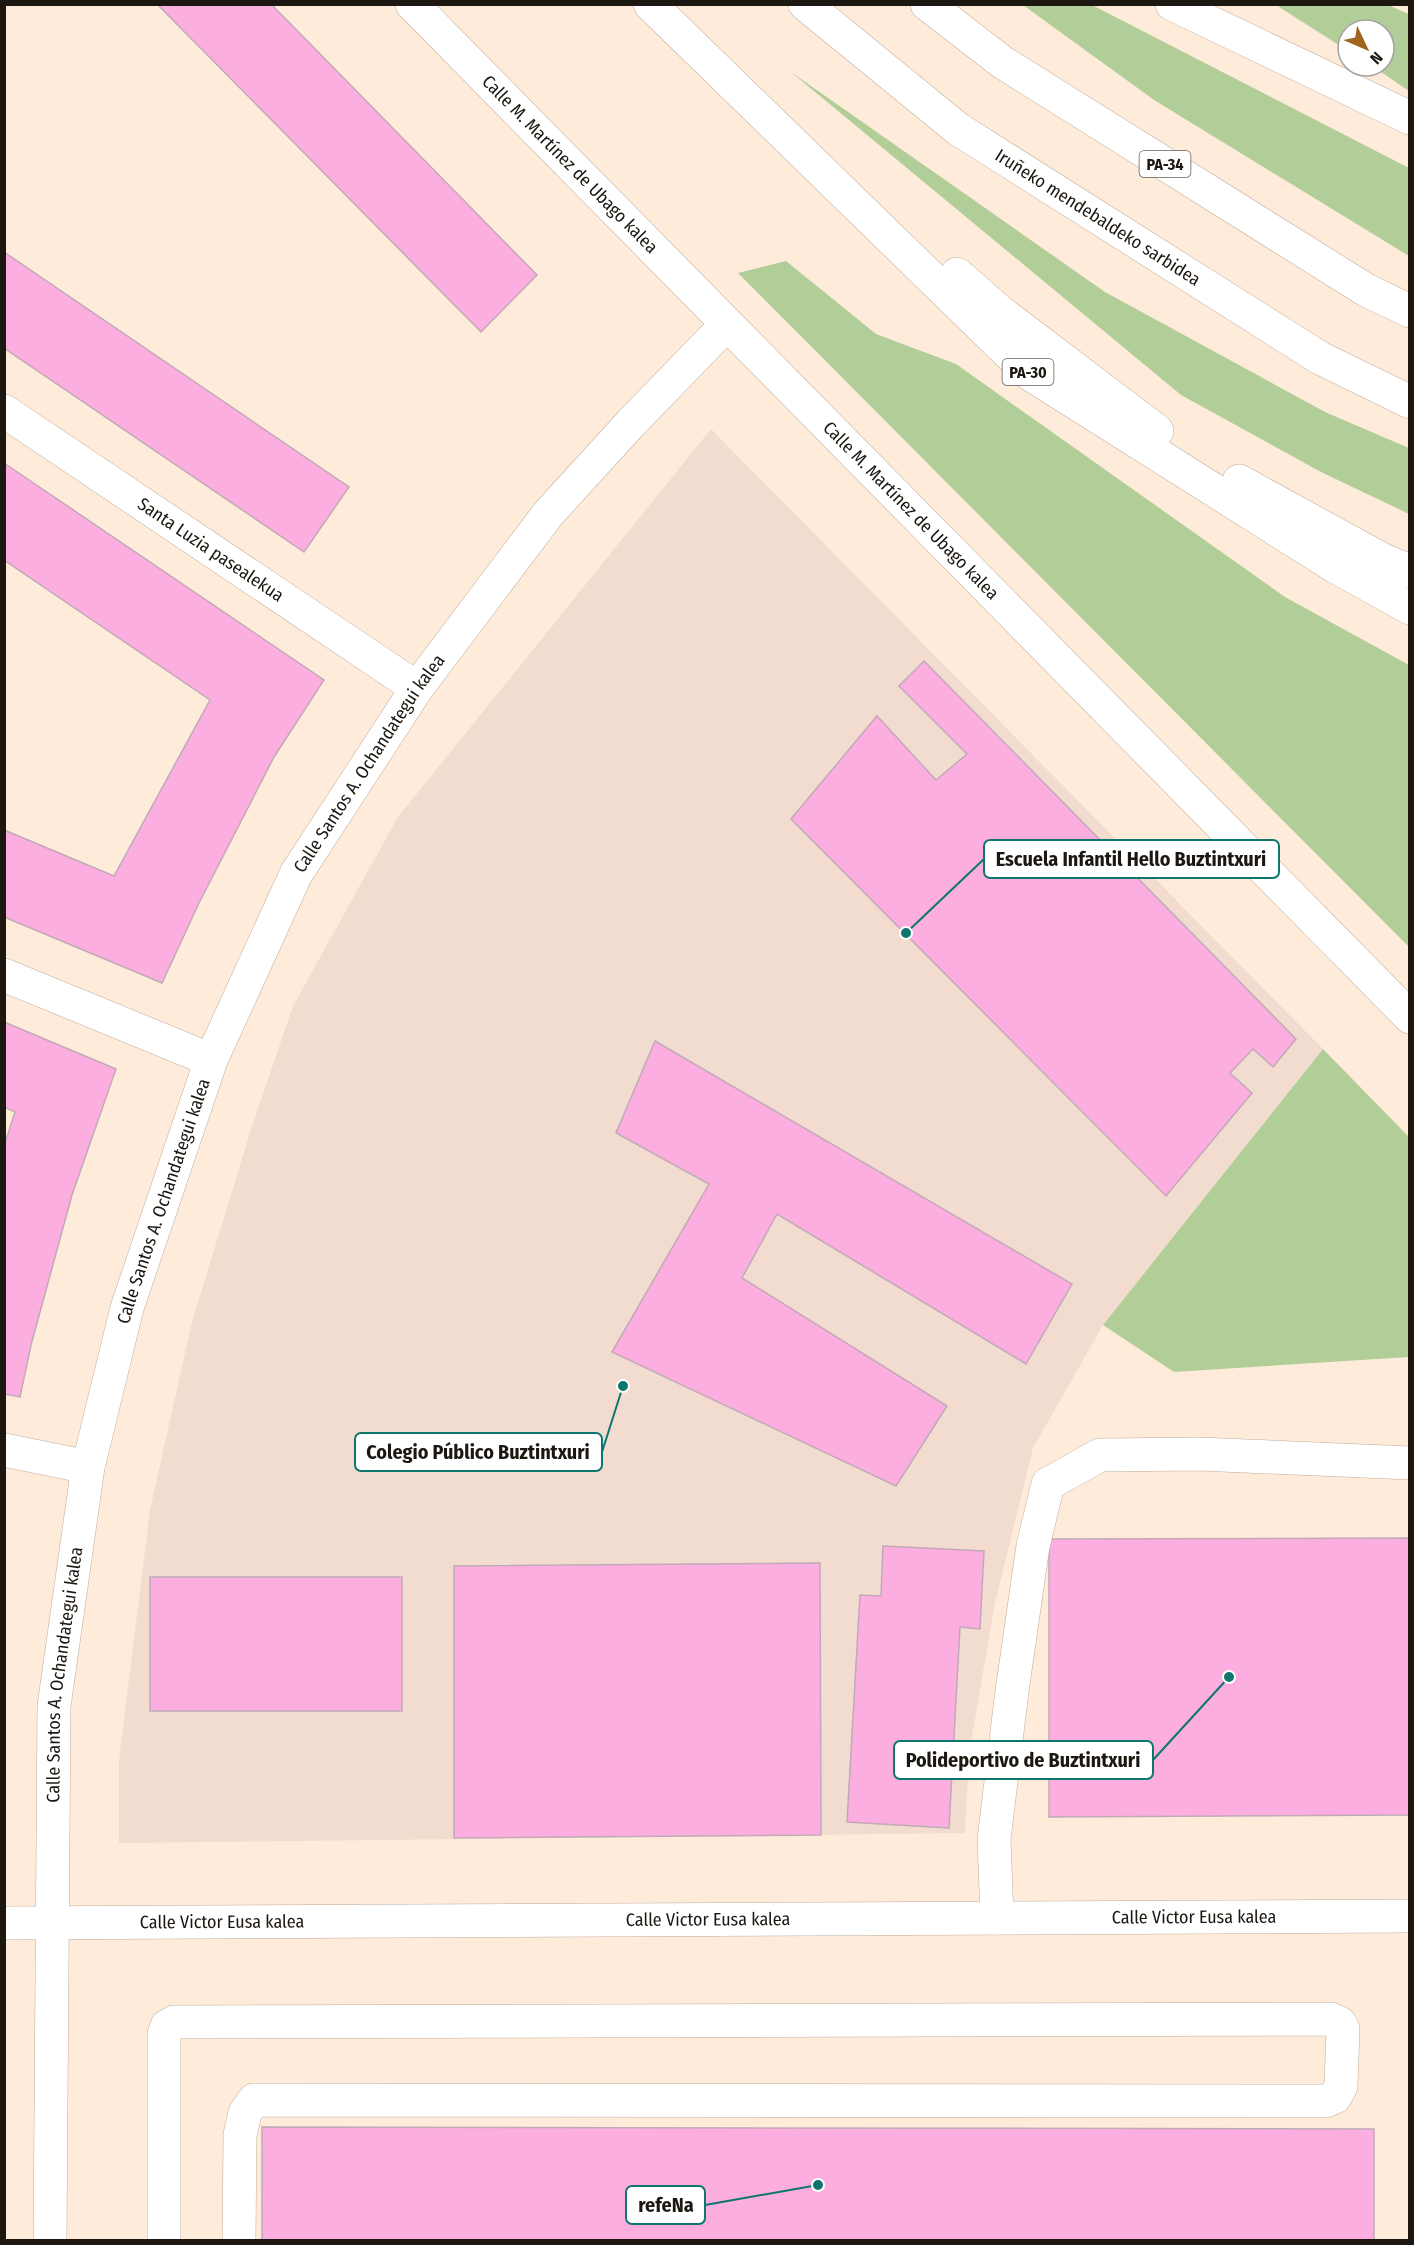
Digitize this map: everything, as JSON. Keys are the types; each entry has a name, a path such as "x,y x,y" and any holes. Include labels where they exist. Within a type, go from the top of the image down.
{"main road":[{"name":"Calle M. Martínez de Ubago kalea","path":"412,4 1410,1017"},
{"name":"PA-30","path":"650,4 1030,374 1336,567 1410,608"},
{"name":"Iruñeko mendebaldeko sarbidea","path":"805,4 958,129 1320,358 1410,402"},
{"name":"PA-34","path":"927,4 1002,62 1366,290 1410,311"},
{"path":"1172,4 1410,118"},
{"name":"PA-30","path":"707,60 999,311 1180,449 1383,560 1410,572"},
{"name":"Calle Santos A. Ochandategui kalea","path":"50,2241 54,1706 88,1467 127,1308 211,1059 296,874 417,688 548,514 631,423 726,325"},
{"name":"Santa Luzia pasealekua","path":"4,411 417,688"},
{"path":"4,975 211,1059"},
{"path":"4,1450 88,1467"},
{"path":"997,1918 994,1839 1033,1546 1048,1484 1100,1455 1199,1454 1410,1463"},
{"name":"Calle Victor Eusa kalea","path":"4,1923 1410,1916"},
{"path":"164,2241 164,2034 167,2026 174,2022 1331,2019 1340,2023 1343,2029 1341,2086 1335,2097 1326,2101 254,2100 245,2113 240,2135 239,2241"}],"shaded area":[{"path":"711,429 1323,1049 1103,1325 1033,1448 994,1608 969,1754 965,1833 119,1843 119,1760 150,1510 192,1322 252,1126 293,1006 398,817"}],"green space":[{"path":"1023,5 1092,5 1409,168 1409,256 1154,100"},
{"path":"1276,5 1388,5 1409,14 1409,91 1390,78 1396,78 1396,18 1336,18 1336,43"},
{"path":"791,72 1105,292 1325,412 1409,448 1409,514 1321,472 1181,395"},
{"path":"786,261 876,334 956,364 1285,597 1409,665 1409,947 738,273"},
{"path":"1323,1049 1409,1137 1409,1357 1174,1372 1103,1325"}],"building":[{"path":"157,4 271,4 537,275 481,332"},
{"path":"4,252 349,487 304,552 4,348"},
{"path":"4,463 324,680 274,757 199,903 162,983 4,917 4,830 114,876 210,700 4,560"},
{"path":"924,661 1296,1039 1273,1067 1253,1049 1230,1073 1252,1093 1166,1196 791,819 877,716 936,780 967,754 899,686"},
{"path":"4,1022 116,1069 72,1195 31,1345 20,1397 4,1394 4,1146 15,1112 4,1107"},
{"path":"655,1041 1072,1284 1026,1364 777,1214 742,1278 947,1406 896,1486 612,1352 709,1184 616,1133"},
{"path":"1410,1538 1410,1815 1049,1817 1049,1539"},
{"path":"883,1546 984,1551 980,1629 960,1627 949,1828 847,1822 860,1595 881,1596"},
{"path":"820,1563 821,1835 454,1838 454,1566"},
{"path":"150,1577 402,1577 402,1711 150,1711"},
{"path":"262,2127 1374,2129 1374,2240 262,2240"}],"place":[{"name":"Escuela Infantil Hello Buztintxuri","path":"906,933"},
{"name":"Colegio Público Buztintxuri","path":"623,1386"},
{"name":"Polideportivo de Buztintxuri","path":"1229,1677"},
{"name":"refeNa","path":"818,2185"}]}
